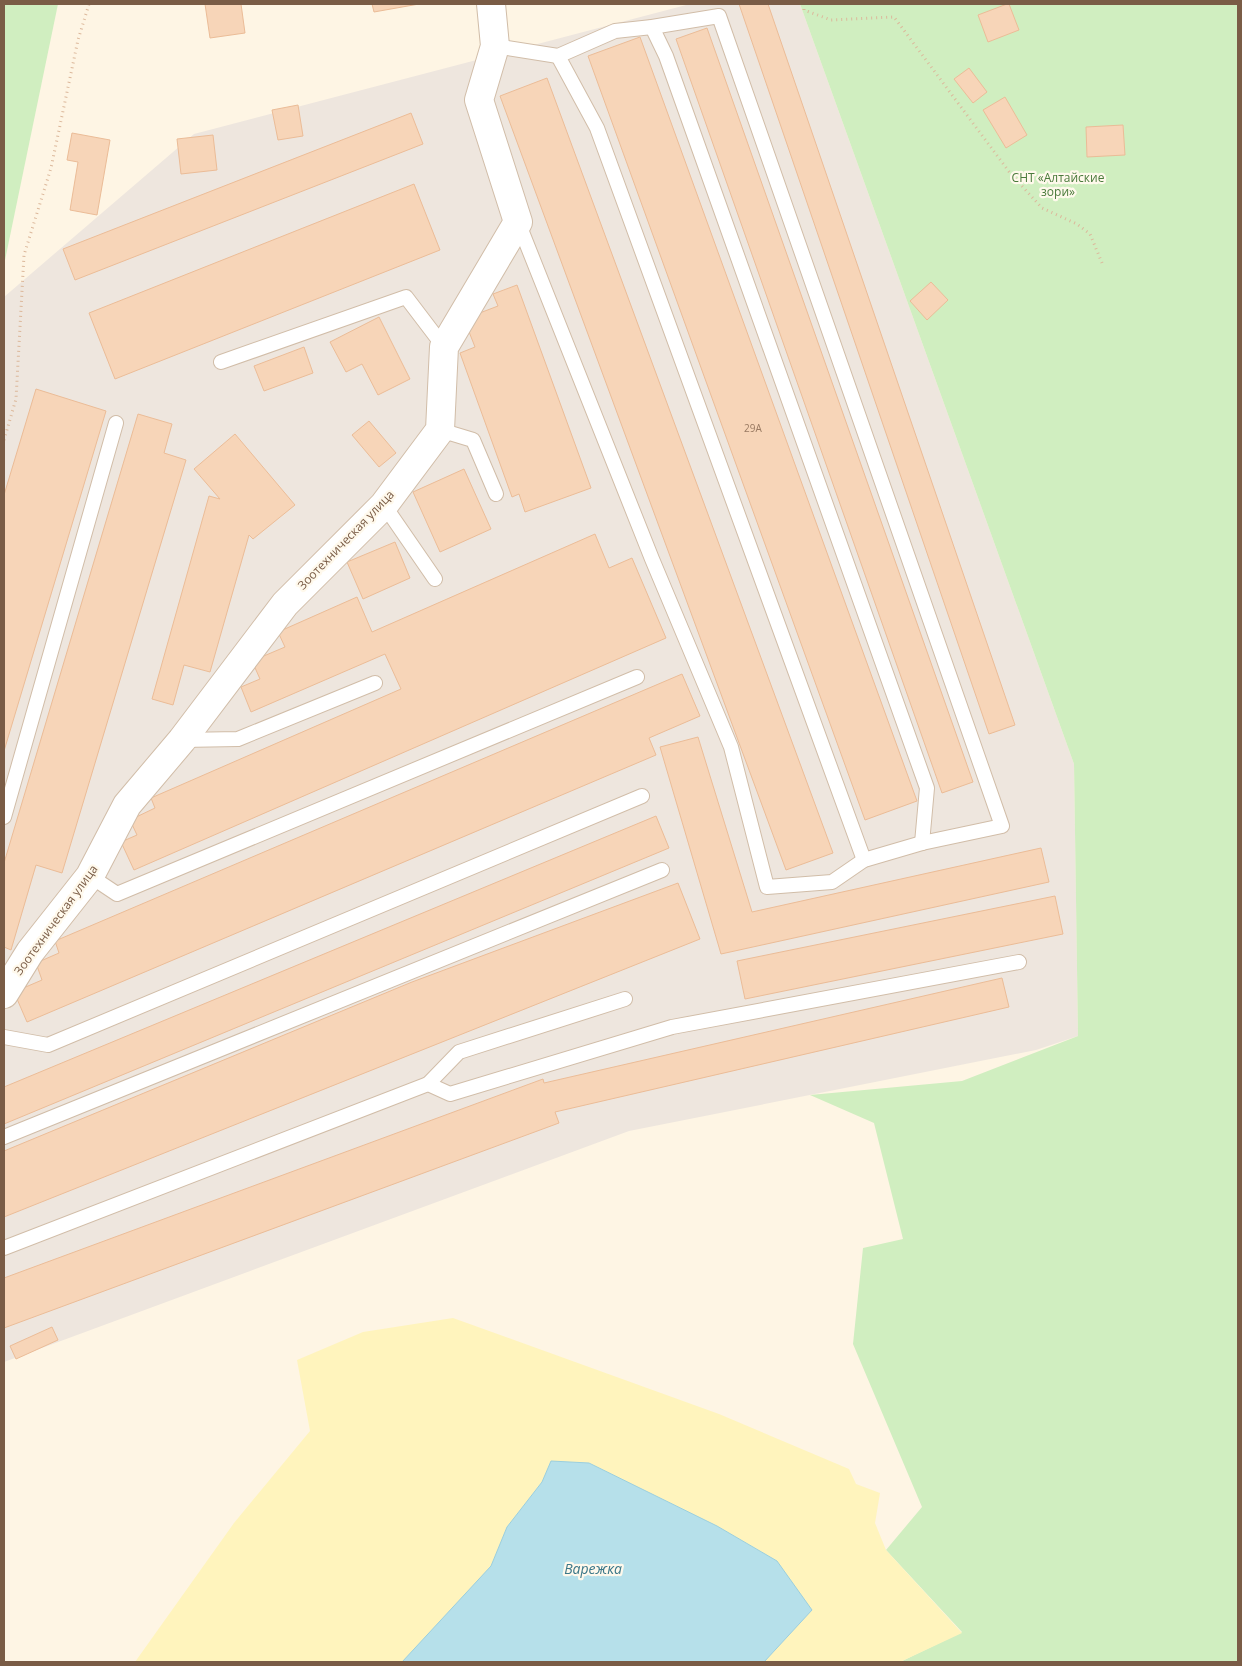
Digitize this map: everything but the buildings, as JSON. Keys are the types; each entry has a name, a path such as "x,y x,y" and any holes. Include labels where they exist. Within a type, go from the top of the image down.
{"street":[{"path":"440,430 444,347 518,222 480,100 495,46 492,4"},
{"name":"Зоотехническая улица","path":"4,994 30,952 90,876 127,805 182,740 285,604 384,505 440,430"}],"lane":[{"path":"495,46 558,56 614,31 719,16 1002,826 922,843 864,860 832,882 767,887 731,747 652,559 518,222"},
{"path":"652,27 666,56 927,788 922,843"},
{"path":"558,56 597,128 864,860"},
{"path":"221,362 406,297 444,347"},
{"path":"4,817 116,423"},
{"path":"440,430 473,440 496,494"},
{"path":"384,505 435,579"},
{"path":"90,876 117,894 638,677"},
{"path":"182,740 238,739 375,683"},
{"path":"4,1037 48,1045 642,796"},
{"path":"4,1137 662,870"},
{"path":"428,1084 450,1094 672,1027 1019,962"},
{"path":"4,1248 428,1084 459,1052 625,999"}],"path":[{"path":"4,440 16,399 24,255 51,168 78,40 89,4"},
{"path":"804,4 804,10 831,20 894,17 1010,173 1042,208 1077,224 1090,234 1102,263"}],"shaded area":[{"path":"690,4 800,4 1074,764 1078,1036 1036,1050 629,1131 4,1362 4,297 194,134"}],"green space":[{"path":"4,4 58,4 4,265"},
{"name":"СНТ «Алтайские зори»","path":"800,4 1238,4 1238,1662 900,1662 962,1632 886,1550 922,1507 853,1344 863,1248 903,1239 874,1123 810,1095 962,1081 1078,1036 1074,764"}],"sand":[{"path":"453,1318 719,1414 849,1469 856,1484 880,1493 875,1523 886,1550 962,1633 900,1662 764,1662 812,1610 777,1561 717,1526 589,1463 552,1461 542,1482 507,1527 491,1566 402,1662 135,1662 234,1523 310,1431 297,1360 363,1332"}],"water":[{"name":"Варежка","path":"551,1461 589,1463 717,1526 777,1561 812,1610 764,1662 402,1662 491,1566 507,1527 542,1482"}]}
